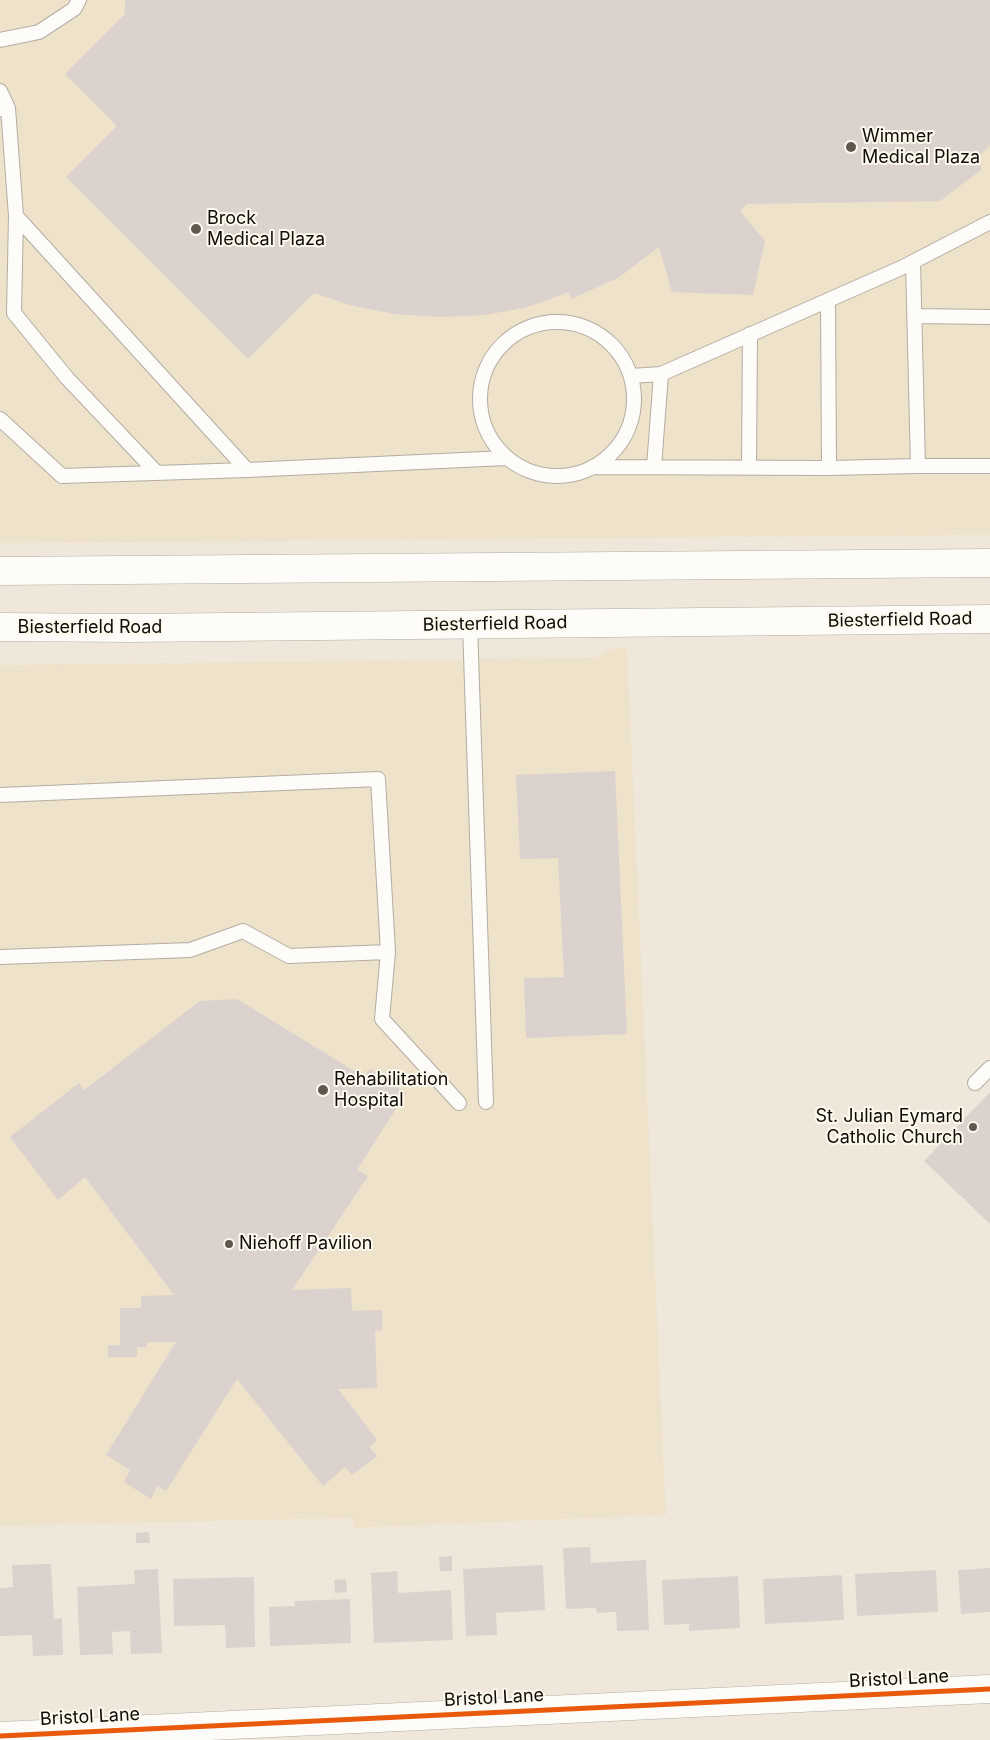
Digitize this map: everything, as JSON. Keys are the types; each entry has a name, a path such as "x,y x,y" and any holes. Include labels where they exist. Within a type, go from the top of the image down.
{"main road":[{"path":"0,571 990,563"},
{"name":"Biesterfield Road","path":"0,627 131,628 990,619"},
{"name":"Bristol Lane","path":"0,1736 160,1734 990,1689"}],"lane":[{"path":"0,40 39,32 74,9 79,0"},
{"path":"0,91 4,108 16,216 14,313 67,378 156,472"},
{"path":"16,216 247,470"},
{"path":"631,376 660,374 913,262 990,222"},
{"path":"913,262 918,466"},
{"path":"828,300 829,468"},
{"path":"914,316 990,317"},
{"path":"593,467 614,450 628,428 634,402 631,376 619,352 601,335 577,324 551,321 518,332 504,342 488,362 480,387 480,413 489,438 506,458 526,470 548,475 572,474 593,467 829,468 990,466"},
{"path":"749,468 750,334"},
{"path":"654,468 660,374"},
{"path":"0,419 62,476 506,458"},
{"path":"470,624 486,1102"},
{"path":"0,795 378,779 388,952 382,1019 459,1103"},
{"path":"0,957 190,950 243,931 289,956 388,952"},
{"path":"976,1082 990,1068"}],"shaded area":[{"path":"0,0 990,0 990,535 0,543"},
{"name":"Rehabilitation Hospital","path":"627,647 666,1515 354,1528 353,1518 0,1526 0,665 596,658 612,649"}],"building":[{"path":"125,0 990,0 990,145 981,154 981,170 940,201 747,204 740,211 765,241 753,295 672,292 659,247 618,278 571,299 569,292 528,307 485,315 439,317 394,314 350,305 314,293 248,359 66,177 117,126 65,74 125,14"},
{"path":"615,771 627,1034 526,1038 524,978 564,977 558,858 520,859 516,775"},
{"name":"Niehoff Pavilion","path":"237,999 364,1077 370,1069 406,1093 357,1170 368,1176 292,1290 351,1288 352,1311 382,1310 382,1330 375,1331 377,1388 338,1389 377,1440 369,1447 377,1456 352,1475 345,1467 323,1486 237,1379 166,1491 157,1486 151,1499 124,1482 130,1470 106,1455 176,1342 147,1342 147,1347 137,1347 137,1357 108,1357 108,1345 120,1345 120,1308 141,1308 141,1296 174,1295 85,1177 58,1200 10,1137 79,1083 84,1090 200,1001"},
{"name":"St. Julian Eymard Catholic Church","path":"990,1092 990,1224 924,1161"},
{"path":"149,1532 150,1543 136,1543 136,1533"},
{"path":"590,1547 591,1563 646,1560 649,1630 617,1631 616,1612 597,1613 596,1608 566,1609 563,1548"},
{"path":"452,1556 452,1571 440,1571 439,1557"},
{"path":"51,1564 54,1619 62,1618 63,1655 33,1656 32,1635 0,1636 0,1588 13,1587 12,1565"},
{"path":"543,1565 545,1610 496,1613 497,1635 466,1636 463,1569"},
{"path":"990,1568 990,1612 961,1614 958,1570"},
{"path":"158,1569 162,1653 131,1654 130,1631 112,1632 113,1654 80,1655 77,1587 135,1584 134,1570"},
{"path":"936,1570 938,1612 857,1616 855,1574"},
{"path":"397,1571 398,1593 451,1590 453,1640 374,1643 371,1573"},
{"path":"842,1575 844,1620 765,1624 763,1579"},
{"path":"738,1576 740,1628 689,1631 689,1624 664,1625 662,1580"},
{"path":"254,1577 255,1647 226,1648 225,1625 174,1626 173,1579"},
{"path":"346,1579 347,1592 335,1593 334,1580"},
{"path":"350,1599 351,1643 270,1646 269,1607 295,1606 294,1601"}],"cycle path":[{"path":"0,1736 990,1689"}],"place":[{"name":"Wimmer Medical Plaza","path":"851,147"},
{"name":"Brock Medical Plaza","path":"196,229"},
{"name":"Rehabilitation Hospital","path":"323,1090"},
{"name":"St. Julian Eymard Catholic Church","path":"973,1127"},
{"name":"Niehoff Pavilion","path":"229,1244"}]}
